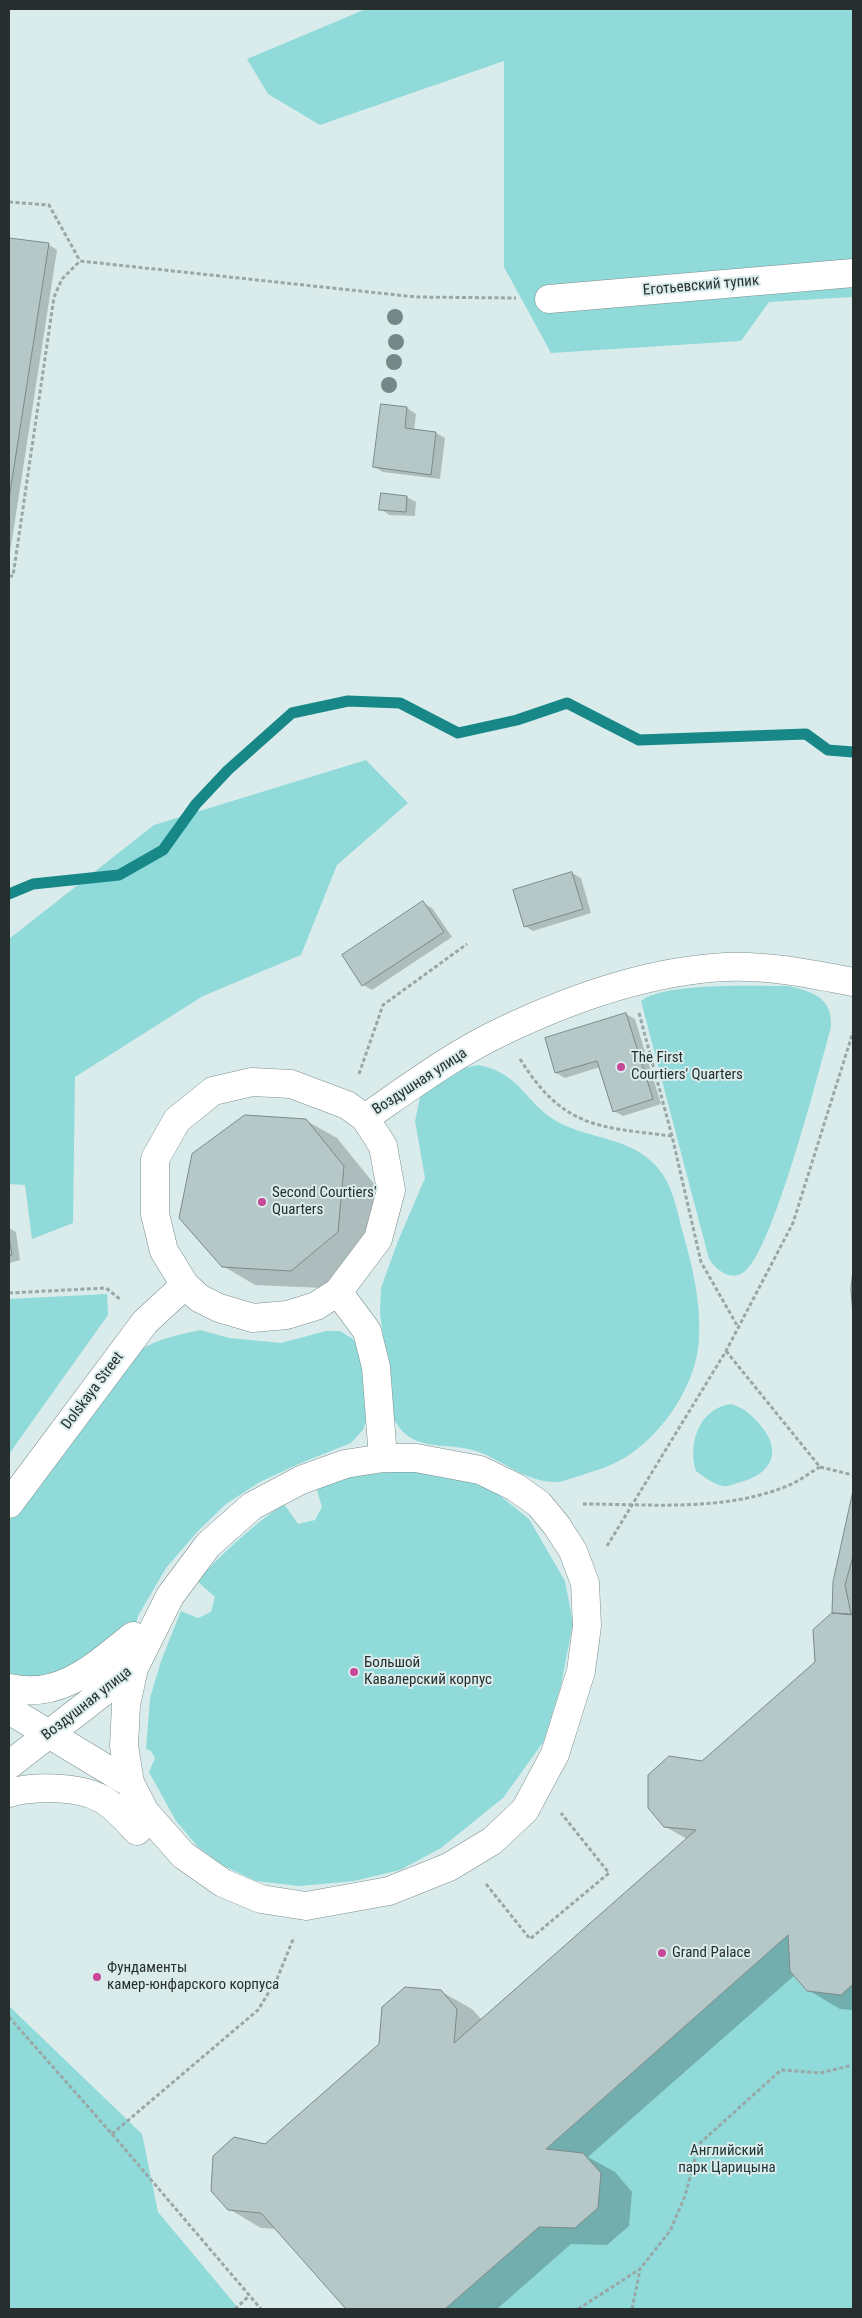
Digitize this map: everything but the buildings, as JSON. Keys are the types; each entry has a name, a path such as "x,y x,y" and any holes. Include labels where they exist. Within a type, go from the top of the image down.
{"street":[{"name":"Еготьевский тупик","path":"549,299 853,273"},
{"name":"Воздушная улица","path":"338,1292 378,1239 390,1190 383,1146 356,1111 503,1031 564,1005 631,983 680,972 726,967 786,970 853,982"},
{"path":"356,1111 291,1084 252,1082 213,1091 177,1120 155,1159 155,1214 164,1252 185,1285 199,1298 219,1308 253,1318 287,1315 316,1306 338,1292 367,1331 376,1367 383,1458"},
{"name":"Dolskaya Street","path":"9,1504 145,1322 185,1285"},
{"name":"Воздушная улица","path":"9,1765 126,1674 170,1596 208,1545 252,1506 301,1480 345,1464 383,1458 416,1458 480,1470 515,1487 539,1504 557,1526 573,1551 585,1583 587,1626 581,1671 555,1754 526,1810 492,1841 449,1867 389,1891 306,1906 261,1899 223,1883 183,1855 145,1812 122,1778"},
{"path":"9,1688 22,1691 50,1688 82,1676 133,1636 126,1674 122,1778 138,1831 116,1809 99,1797 60,1788 23,1788 9,1793"},
{"path":"9,1710 122,1778"}],"path":[{"path":"9,202 50,205 80,261"},
{"path":"80,261 416,297 549,299"},
{"path":"9,576 13,576 54,297 62,279 80,261"},
{"path":"356,1111 383,1005 467,944"},
{"path":"631,983 672,1136 701,1262 738,1328"},
{"path":"503,1031 534,1081 551,1101 573,1115 604,1128 672,1136"},
{"path":"585,1583 726,1351 793,1224 853,1032"},
{"path":"9,1293 106,1288 145,1322"},
{"path":"726,1351 820,1467 853,1475"},
{"path":"632,1504 696,1504 741,1499 788,1486 820,1467"},
{"path":"449,1867 472,1867 530,1939 609,1873 560,1812"},
{"path":"112,2134 258,2010 278,1980 306,1906"},
{"path":"9,2018 112,2134 261,2309"},
{"path":"578,2309 640,2270 670,2231 685,2196 698,2144 781,2070 820,2073 853,2066"},
{"path":"632,2309 640,2270"},
{"path":"235,2309 249,2296"}],"green space":[{"path":"366,9 853,9 853,297 769,302 741,341 551,353 504,267 504,61 320,125 268,94 247,59"},
{"path":"366,760 408,803 337,865 301,955 203,996 75,1077 73,1223 32,1239 25,1185 9,1184 9,939 154,825"},
{"path":"712,986 788,986 805,990 825,1003 831,1017 831,1027 794,1158 768,1231 756,1257 744,1272 734,1276 720,1271 709,1259 641,1001 653,995 689,988"},
{"path":"479,1065 505,1075 547,1115 558,1122 571,1128 623,1144 647,1157 662,1174 674,1198 693,1272 699,1312 697,1356 692,1373 676,1406 653,1435 626,1457 605,1467 562,1481 536,1479 479,1452 419,1442 409,1437 400,1429 393,1417 380,1313 381,1288 398,1241 425,1178 415,1121 421,1093 464,1068"},
{"path":"107,1294 108,1315 9,1454 9,1299"},
{"path":"200,1330 229,1338 281,1343 326,1331 340,1331 353,1339 365,1357 371,1408 363,1430 351,1443 260,1482 226,1504 198,1531 166,1568 138,1616 133,1636 109,1654 9,1688 9,1518 119,1367 147,1346"},
{"path":"731,1404 748,1412 761,1426 768,1436 772,1453 766,1468 760,1474 741,1482 723,1486 712,1482 696,1471 693,1449 695,1439 704,1420 711,1412"},
{"path":"406,1471 483,1482 529,1519 565,1581 573,1623 561,1685 544,1741 503,1798 441,1848 400,1870 354,1881 299,1886 256,1881 224,1866 198,1847 176,1821 149,1772 155,1758 151,1751 146,1749 150,1698 161,1661 181,1611 198,1618 211,1612 215,1597 197,1581 260,1521 284,1504 298,1524 315,1520 322,1507 316,1487 354,1475"},
{"name":"Английский парк Царицына","path":"788,1935 790,1971 807,1991 841,1995 853,1984 853,2309 445,2309 600,2173 583,2153 546,2149"},
{"path":"9,2006 142,2134 158,2212 239,2309 9,2309"}],"waterway":[{"path":"9,894 33,884 119,875 163,850 196,804 228,770 292,713 348,701 400,703 458,733 517,720 567,703 639,740 806,734 828,750 853,752"}],"place":[{"name":"The First Courtiers' Quarters","path":"621,1067"},
{"name":"Second Courtiers' Quarters","path":"262,1202"},
{"name":"Большой Кавалерский корпус","path":"354,1672"},
{"name":"Grand Palace","path":"662,1953"},
{"name":"Фундаменты камер-юнфарского корпуса","path":"97,1977"}]}
